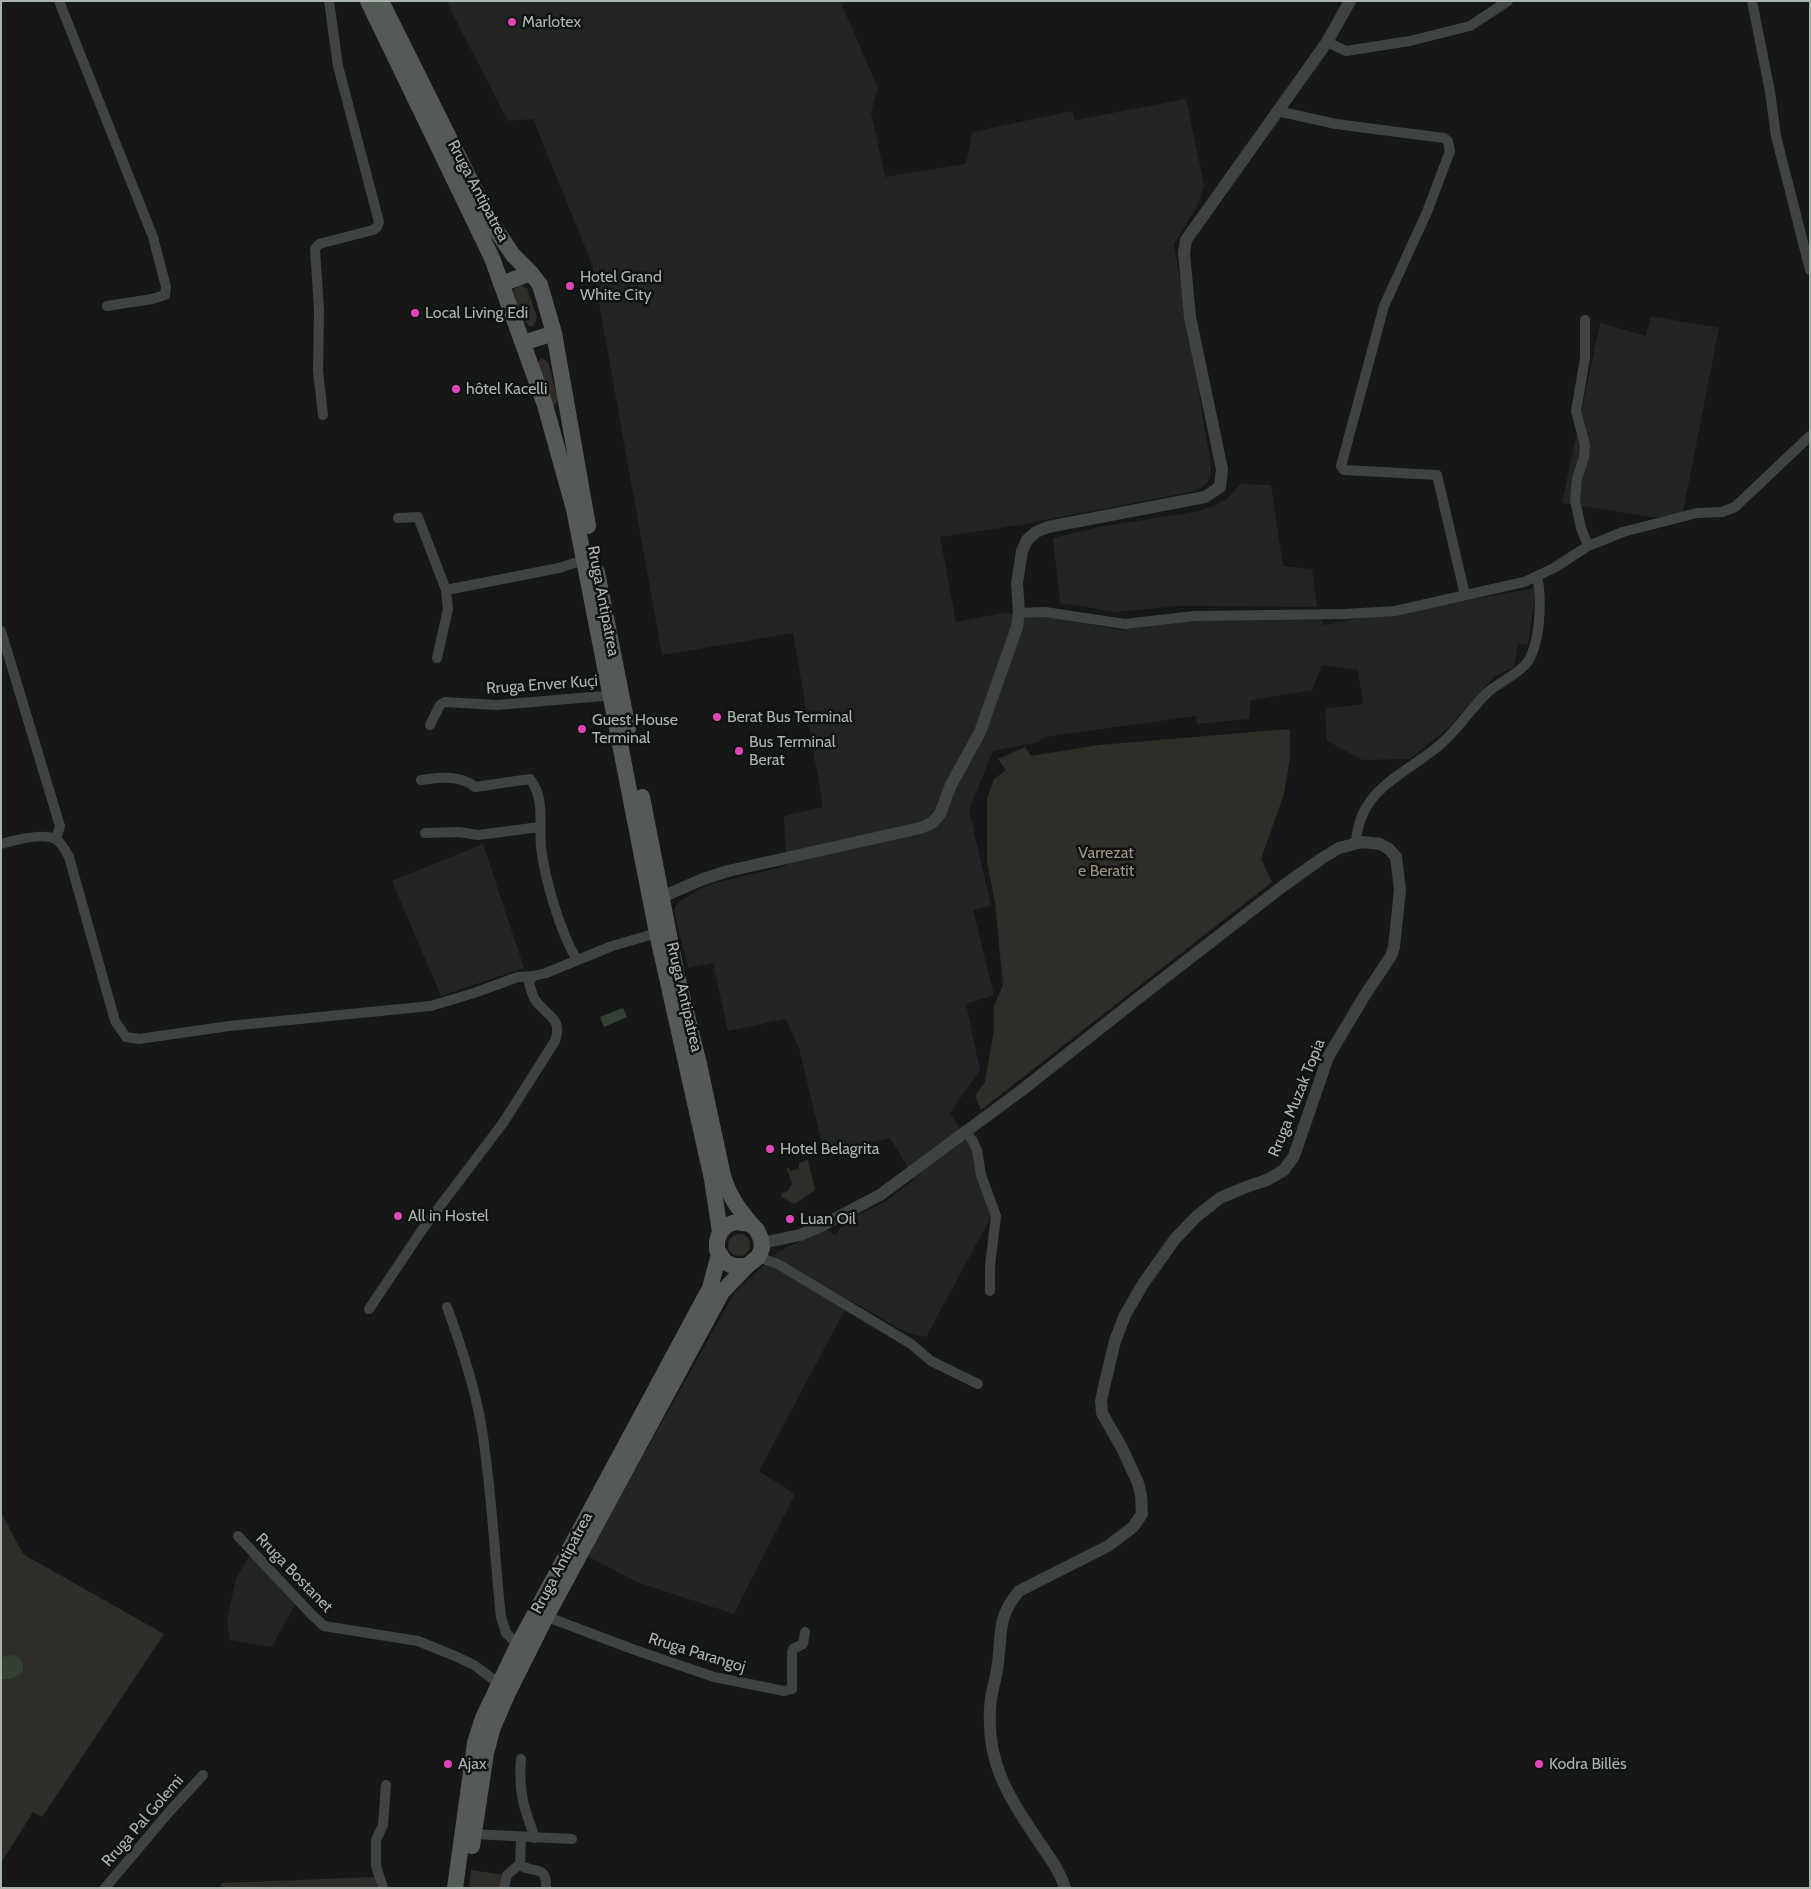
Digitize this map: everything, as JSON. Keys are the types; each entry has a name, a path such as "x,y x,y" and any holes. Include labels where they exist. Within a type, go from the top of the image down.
{"main road":[{"name":"Rruga Antipatrea","path":"368,1 492,258 523,343 580,508 584,560 615,695"},
{"name":"Rruga Antipatrea","path":"382,1 492,224 513,254 540,285 554,333 580,508 656,898 677,976 720,1232 716,1245 719,1254 710,1288 541,1614 493,1727 486,1753 466,1888"},
{"path":"501,284 531,273"},
{"path":"523,343 554,333"},
{"name":"Rruga Antipatrea","path":"455,1888 475,1743 498,1683 518,1646 541,1614 722,1292 756,1255 760,1234 728,1194 657,933 656,898"},
{"path":"720,1232 727,1225 736,1222 745,1222 754,1227"},
{"path":"719,1254 724,1262 733,1266 756,1255"}],"street":[{"path":"59,1 153,237 166,287 165,295 159,297 107,306"},
{"path":"323,415 318,371 315,249 319,244 373,230 379,222 338,66 329,1"},
{"path":"656,898 728,871 920,828 932,823 940,814 951,786 980,732 1017,627 1019,613 1018,566 1027,540 1036,532 1048,527 1205,497 1220,487 1222,469 1190,317 1184,253 1186,240 1328,42 1350,1"},
{"path":"1328,42 1346,51 1410,41 1470,26 1508,1"},
{"path":"1752,1 1770,92 1776,136 1810,270"},
{"path":"1277,111 1336,124 1444,138 1448,141 1450,151 1430,203 1384,306 1341,466 1344,470 1437,475 1465,595"},
{"path":"1585,320 1585,358 1576,411 1585,445 1584,457 1576,479 1575,500 1581,528 1588,546"},
{"path":"1019,613 1045,612 1125,624 1194,616 1345,614 1395,611 1524,582 1606,538 1697,513 1729,510 1735,507 1810,436"},
{"path":"398,518 418,517 446,590 448,609 437,658"},
{"path":"446,590 558,568 584,560"},
{"path":"1356,843 1357,832 1364,810 1385,784 1441,744 1489,692 1526,664 1532,655 1537,632 1540,596 1537,576"},
{"path":"1,631 60,826 56,839"},
{"name":"Rruga Enver Kuçi","path":"430,726 440,705 445,702 497,705 615,695"},
{"path":"421,780 463,779 475,787 530,779 534,784 538,797 541,847 546,872 566,938 577,960"},
{"path":"425,833 459,832 478,835 540,827"},
{"path":"1,844 47,836 56,839 63,846 69,857 115,1021 126,1037 139,1039 229,1026 431,1006 518,977 533,976 612,946 657,933"},
{"name":"Rruga Muzak Topia","path":"756,1255 819,1228 880,1195 1022,1090 1283,886 1340,848 1356,843 1369,842 1380,844 1389,849 1396,858 1400,890 1394,947 1391,956 1365,995 1328,1058 1294,1156 1284,1170 1268,1180 1220,1198 1197,1216 1175,1239 1142,1284 1125,1316 1115,1341 1101,1402 1102,1413 1123,1450 1138,1483 1142,1514 1133,1527 1108,1546 1039,1579 1019,1591 1009,1603 1002,1616 997,1669 990,1709 990,1746 1006,1791 1054,1862 1065,1888"},
{"path":"369,1309 422,1230 503,1123 555,1042 558,1034 557,1026 554,1018 535,1000 530,983 533,976"},
{"path":"965,1131 977,1150 981,1175 996,1216 990,1266 990,1290"},
{"path":"756,1255 778,1264 911,1344 932,1361 978,1384"},
{"path":"447,1308 464,1355 481,1422 490,1486 501,1617 506,1634 518,1646"},
{"name":"Rruga Bostanet","path":"238,1536 324,1626 340,1630 388,1635 418,1642 474,1665 498,1683"},
{"name":"Rruga Parangoj","path":"541,1614 635,1650 714,1677 784,1692 792,1689 792,1652 795,1647 803,1644 805,1632"},
{"path":"521,1759 521,1794 535,1838"},
{"name":"Rruga Pal Golemi","path":"105,1888 203,1774"},
{"path":"383,1888 376,1866 376,1840 383,1825 386,1785"},
{"path":"474,1834 572,1839"},
{"path":"521,1837 520,1864 523,1868 543,1873 546,1876 546,1888"},
{"path":"504,1888 507,1875 520,1864"}],"shaded area":[{"path":"446,1 840,1 878,88 871,112 885,177 966,164 972,132 1072,111 1075,120 1186,99 1204,185 1199,203 1174,244 1210,459 1211,472 1207,483 1196,491 1020,525 940,537 956,622 1003,613 1061,619 1122,630 1183,621 1321,615 1323,625 1536,588 1528,644 1518,644 1514,667 1495,676 1448,728 1410,759 1363,760 1327,741 1325,709 1363,704 1358,670 1322,665 1312,690 1251,700 1249,719 1197,724 1196,716 1044,737 1038,742 993,751 969,810 991,906 973,910 994,995 966,1004 980,1070 950,1113 978,1157 992,1215 926,1337 914,1335 900,1329 850,1300 759,1471 795,1494 734,1614 637,1582 587,1556 735,1292 778,1252 826,1229 835,1235 846,1221 886,1201 915,1179 890,1138 824,1152 799,1048 786,1019 728,1031 713,963 688,968 674,911 676,904 711,884 786,866 784,816 823,807 793,633 662,655 592,264 533,119 508,121"},
{"path":"1651,316 1719,328 1683,512 1659,518 1562,503 1600,323 1646,336"},
{"path":"1240,484 1271,485 1283,566 1312,569 1317,607 1179,606 1115,612 1060,603 1053,538 1099,527 1200,511 1226,500"},
{"path":"483,844 524,968 441,996 392,881"},
{"path":"623,1008 627,1017 604,1027 600,1017"},
{"path":"250,1555 296,1602 272,1647 230,1640 227,1620 236,1578"},
{"path":"15,1655 22,1662 23,1672 11,1679 1,1679 1,1657"}],"green space":[{"path":"520,285 527,288 537,317 534,325 531,326 523,318 513,292"},
{"path":"542,358 548,362 558,400 555,405 552,405 537,363"},
{"name":"Varrezat e Beratit","path":"1290,729 1290,757 1284,794 1261,859 1272,882 981,1110 975,1096 985,1082 994,1030 994,1006 1003,985 995,903 987,862 987,799 994,779 1006,770 998,759 1025,747 1031,756 1099,745"},
{"path":"808,1160 815,1190 795,1204 781,1197 782,1193 788,1191 792,1184 786,1169 789,1168 790,1171 799,1169 799,1163"},
{"path":"739,1234 747,1237 750,1245 747,1253 739,1256 731,1253 728,1245 731,1237"},
{"path":"1,1512 23,1554 164,1634 42,1817 33,1812 1,1863"},
{"path":"471,1870 504,1875 503,1888 469,1888"},
{"path":"375,1877 377,1888 221,1888 221,1883"}],"place":[{"name":"Marlotex","path":"512,22"},
{"name":"Hotel Grand White City","path":"570,286"},
{"name":"Local Living Edi","path":"415,313"},
{"name":"hôtel Kacelli","path":"456,389"},
{"name":"Berat Bus Terminal","path":"717,717"},
{"name":"Guest House Terminal","path":"582,729"},
{"name":"Bus Terminal Berat","path":"739,751"},
{"name":"Hotel Belagrita","path":"770,1149"},
{"name":"All in Hostel","path":"398,1216"},
{"name":"Luan Oil","path":"790,1219"},
{"name":"Ajax","path":"448,1764"},
{"name":"Kodra Billës","path":"1539,1764"}]}
